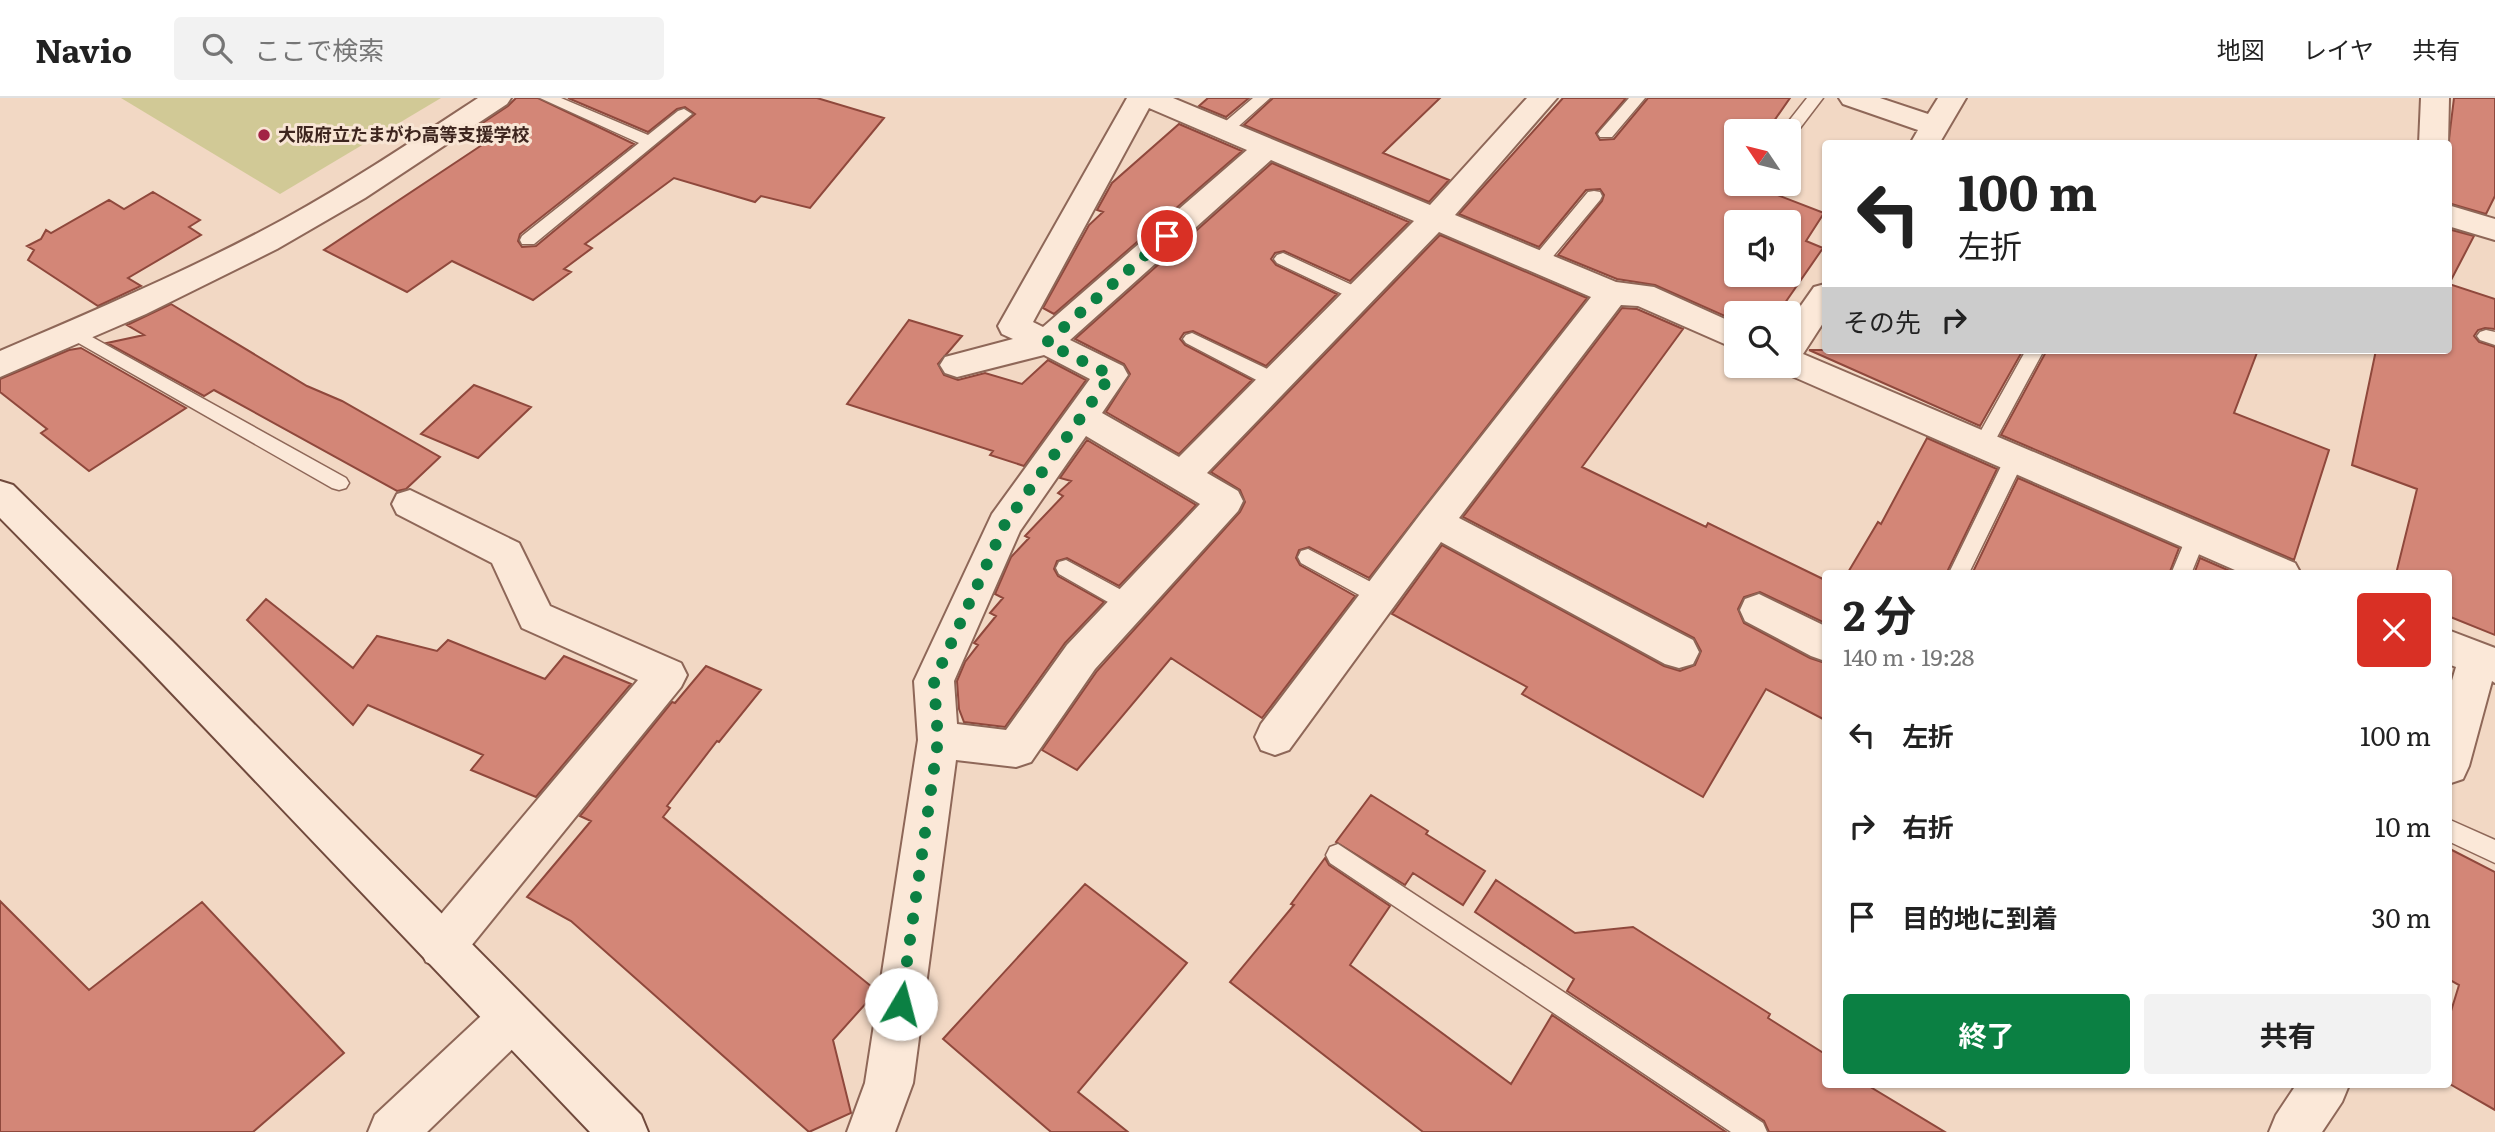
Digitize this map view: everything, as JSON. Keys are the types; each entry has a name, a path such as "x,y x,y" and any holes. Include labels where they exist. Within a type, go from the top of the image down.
{"street":[{"path":"0,365 167,292 268,241 383,175 497,98"},
{"path":"871,1132 889,1083 938,740 934,681 1005,524 1111,375 1014,326 1140,98"},
{"path":"1149,98 1612,293 1643,295 1724,332"},
{"path":"1182,476 1434,218 1543,98"},
{"path":"1853,98 1929,135 1952,98"},
{"path":"2434,140 2435,98"},
{"path":"957,365 1046,343 1267,148"},
{"path":"2452,216 2495,230"},
{"path":"1275,737 1435,522 1612,293"},
{"path":"1801,331 1822,299"},
{"path":"1801,367 2273,570"},
{"path":"938,740 1016,749 1081,656 1225,501 1080,416"},
{"path":"0,495 93,586 624,1132"},
{"path":"410,504 506,553 536,617 667,675 442,947"},
{"path":"1435,522 1679,652"},
{"path":"1759,610 1822,643"},
{"path":"2452,749 2474,657"},
{"path":"392,1132 512,1019"},
{"path":"2293,1132 2323,1088"}],"lane":[{"path":"548,98 651,142"},
{"path":"1225,130 1262,98"},
{"path":"1606,134 1637,98"},
{"path":"1799,119 1815,98"},
{"path":"528,240 684,114"},
{"path":"1539,262 1594,196"},
{"path":"1283,259 1359,295"},
{"path":"74,333 339,483"},
{"path":"1192,338 1275,381"},
{"path":"1983,444 2033,354"},
{"path":"1960,570 2015,458"},
{"path":"2183,570 2196,537"},
{"path":"1308,557 1379,596"},
{"path":"1066,568 1129,604"},
{"path":"2452,831 2495,852"},
{"path":"1338,855 1754,1132"}],"shaded area":[{"path":"121,98 441,98 280,194"}],"building":[{"path":"516,98 538,98 634,144 520,234 518,241 522,247 536,246 695,114 685,107 677,109 648,132 568,98 817,98 884,118 810,208 761,196 755,202 674,178 585,244 592,248 564,269 571,272 533,300 452,261 407,292 324,250 497,135 478,126"},
{"path":"1208,98 1249,98 1226,117 1199,106"},
{"path":"1273,98 1440,98 1383,153 1449,180 1429,202 1244,125"},
{"path":"1563,98 1626,98 1596,133 1600,140 1614,139 1648,98 1790,98 1775,119 1724,119 1724,196 1780,196 1822,212 1806,241 1822,249 1801,280 1801,210 1724,210 1724,287 1796,287 1786,301 1724,301 1724,316 1655,285 1617,279 1558,255 1602,201 1604,195 1600,189 1586,190 1539,247 1459,214"},
{"path":"2454,98 2495,98 2495,196 2486,214 2452,204 2452,140 2449,140"},
{"path":"1179,124 1242,151 1054,314 1043,308 1089,225 1103,212 1097,210 1112,183"},
{"path":"1272,163 1409,222 1350,281 1284,251 1275,253 1271,259 1276,265 1337,294 1266,366 1193,331 1184,333 1180,339 1185,345 1252,380 1179,454 1106,412 1130,374 1124,364 1075,339"},
{"path":"153,192 200,220 189,227 201,235 128,278 141,286 98,306 28,260 34,250 27,246 41,239 46,230 51,233 109,200 124,209"},
{"path":"2452,230 2474,236 2452,278"},
{"path":"1440,235 1587,298 1369,578 1309,547 1299,550 1296,558 1300,565 1355,596 1262,718 1171,658 1077,770 1042,750 1097,671 1240,512 1245,502 1240,490 1211,472"},
{"path":"2452,285 2495,299 2495,329 2478,330 2474,336 2479,342 2495,347 2495,635 2452,618 2452,570 2397,570 2417,489 2352,465 2375,354 2452,354"},
{"path":"171,304 307,386 342,401 440,457 406,489 397,491 214,390 204,396 107,343 144,335 127,325"},
{"path":"1622,308 1637,309 1683,329 1582,467 1706,527 1708,523 1822,579 1822,622 1760,592 1744,597 1738,609 1744,623 1822,662 1822,718 1766,689 1703,797 1522,694 1527,687 1392,614 1442,545 1664,666 1680,671 1695,665 1701,651 1694,638 1463,517"},
{"path":"909,320 962,336 938,364 944,375 958,380 985,373 1022,384 1048,360 1086,380 1024,466 990,455 993,451 847,404"},
{"path":"81,348 186,408 89,471 41,433 47,429 0,392 0,379 69,350"},
{"path":"1809,350 1822,350 1822,354 2021,354 1980,426"},
{"path":"2045,354 2256,354 2234,413 2329,450 2294,560 2001,435"},
{"path":"474,385 531,407 478,458 421,434"},
{"path":"1927,438 1997,469 1948,570 1849,570 1878,522 1881,524"},
{"path":"1087,440 1196,505 1119,586 1067,558 1057,561 1054,569 1058,576 1104,602 1065,643 1005,727 964,722 959,709 957,681 965,662 978,645 974,643 996,616 990,613 1003,598 995,594 1011,557 1029,538 1025,536 1063,496 1058,493 1071,481 1060,478"},
{"path":"2018,478 2179,548 2171,570 1974,570"},
{"path":"2200,558 2228,570 2196,570"},
{"path":"266,599 353,668 377,636 437,651 448,640 545,679 564,656 631,684 536,797 471,770 483,755 368,705 353,725 247,620"},
{"path":"706,666 761,690 719,742 717,741 667,806 670,808 663,817 877,991 833,1040 851,1113 809,1132 571,921 527,897 591,821 580,816 672,702 675,703"},
{"path":"1371,795 1485,871 1463,905 1413,873 1405,885 1336,842"},
{"path":"2452,850 2495,872 2495,1110 2452,1085 2452,1008 2459,985 2452,981"},
{"path":"1325,858 1329,865 1390,906 1350,965 1511,1084 1552,1015 1726,1132 1423,1132 1230,982 1294,905 1291,904"},
{"path":"1496,880 1575,933 1633,927 1770,1014 1768,1018 1822,1052 1822,1088 1872,1088 1945,1132 1769,1132 1764,1121 1567,991 1574,979 1475,912"},
{"path":"1085,884 1187,963 1078,1092 1128,1132 1051,1132 943,1039"},
{"path":"0,901 89,990 202,902 344,1053 253,1132 0,1132"}],"place":[{"name":"大阪府立たまがわ高等支援学校","path":"264,135"}],"route":[{"path":"901,1004 938,740 934,681 1005,524 1111,375 1046,343 1167,236"}]}
